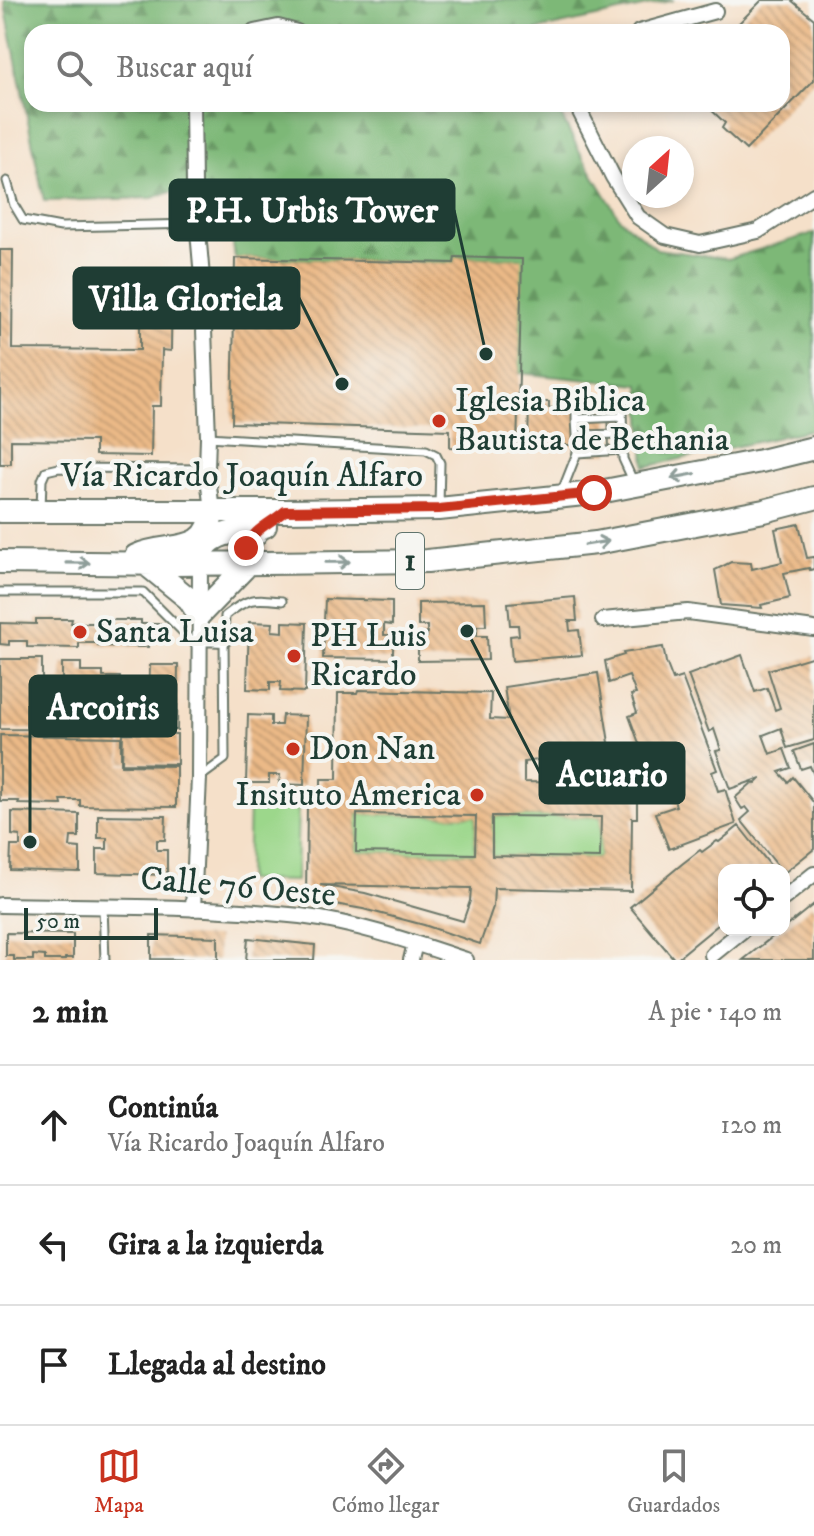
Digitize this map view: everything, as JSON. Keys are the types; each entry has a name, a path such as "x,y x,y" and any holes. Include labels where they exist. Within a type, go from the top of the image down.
{"main road":[{"name":"Vía Ricardo Joaquín Alfaro","path":"0,511 439,509 594,493 814,448"},
{"name":"1","path":"145,558 200,564 427,561 596,543 764,511 814,498"},
{"path":"145,558 163,531 162,520 150,510"},
{"path":"0,562 121,563 145,558 196,543 208,530 212,511"},
{"path":"200,564 205,546 216,538 261,527 285,511"},
{"path":"145,558 189,599 199,615 248,564 246,548 261,527"}],"street":[{"path":"668,24 715,11"},
{"path":"193,112 194,186 202,277 207,469 212,511"},
{"path":"580,112 613,177 638,217 665,236 700,244 758,231 814,195"},
{"path":"193,909 199,778 200,564"},
{"path":"603,620 688,612 814,629"},
{"path":"201,644 224,639"},
{"path":"790,893 814,874"},
{"name":"Calle 76 Oeste","path":"0,905 193,909 302,916 359,927 466,960"},
{"path":"712,955 736,936"},
{"path":"411,960 415,943"}],"lane":[{"path":"7,181 14,205 23,220 61,227 197,224"},
{"path":"559,497 577,453 576,403 622,403 623,459 635,485"},
{"path":"576,419 622,417"},
{"path":"577,435 623,434"},
{"path":"208,437 426,450 436,455 440,463 439,509"},
{"path":"577,453 623,450"},
{"path":"41,511 42,480 46,471 59,468 207,469"},
{"path":"0,592 143,592 201,644"},
{"path":"199,778 225,759 225,616 241,603 252,600 282,601"},
{"path":"103,907 105,960"}],"green space":[{"path":"4,0 674,0 564,24 24,24 24,100"},
{"path":"26,112 559,112 620,219 657,249 728,259 814,233 814,429 645,467 640,385 519,373 521,259 455,257 454,263 235,258 227,202 187,187 152,198 44,201"},
{"path":"249,804 298,805 296,881 247,880"},
{"path":"357,814 476,816 475,854 356,852"},
{"path":"492,816 601,817 600,858 492,856"}],"building":[{"path":"762,0 791,0 814,19 814,80 790,105 790,24 738,24"},
{"path":"713,112 783,112 746,150 722,128 725,123"},
{"path":"0,250 13,250 12,349 140,350 140,269 172,269 171,351 162,350 161,406 152,406 151,456 95,455 95,441 11,440 11,464 0,464"},
{"path":"455,257 522,259 517,449 450,447 450,430 232,423 235,258 454,263"},
{"path":"581,397 608,397 609,454 582,454 582,445 528,445 529,402 549,402 549,408 581,407"},
{"path":"799,524 807,558 814,557 814,569 784,573 790,598 761,605 762,608 721,605 715,570 731,562 751,563 752,569 782,562 775,529"},
{"path":"575,597 577,621 569,621 570,631 579,630 582,655 512,661 510,636 519,635 518,625 510,625 508,603"},
{"path":"325,599 392,601 392,625 384,624 384,635 393,635 393,659 323,658 324,633 333,633 333,623 324,622"},
{"path":"485,602 486,626 477,626 477,636 487,636 488,660 418,661 418,636 427,637 427,626 418,626 418,603"},
{"name":"Santa Luisa","path":"36,619 72,619 71,623 141,620 141,624 160,624 159,643 148,643 148,647 79,643 79,648 27,647 27,641 0,644 0,623 36,624"},
{"name":"PH Luis Ricardo","path":"249,622 273,623 272,631 283,632 283,622 307,623 305,692 280,691 281,682 270,682 270,690 247,689"},
{"path":"663,647 673,680 682,677 717,770 712,772 718,791 725,789 736,824 669,849 655,813 676,806 670,787 660,791 646,752 643,754 629,716 637,713 631,695 636,694 629,676 609,683 605,661 623,653"},
{"path":"742,655 755,692 767,688 775,710 780,708 768,670 814,656 814,740 787,748 781,728 763,735 770,754 784,749 791,768 779,772 788,782 793,777 814,803 814,849 790,868 790,864 776,864 741,820 750,812 746,807 742,809 735,798 761,778 730,789 716,751 721,750 714,729 709,732 688,675"},
{"path":"0,659 42,659 42,681 62,681 62,663 81,663 81,672 103,672 103,677 120,677 120,694 149,695 150,665 178,665 177,730 0,729"},
{"path":"598,673 610,749 524,762 524,782 637,784 637,818 632,818 631,891 494,888 493,907 480,944 363,909 306,899 307,802 321,802 321,779 337,779 338,693 357,693 358,690 491,693 490,719 509,720 504,687","holes":["357,814 476,816 475,854 356,852","492,816 601,817 600,858 492,856","320,885 471,888 463,921 365,893"]},
{"name":"Don Nan","path":"248,715 271,716 271,725 281,725 282,715 306,716 304,785 279,784 280,775 269,775 269,783 246,783"},
{"path":"123,733 177,734 177,764 122,763"},
{"path":"0,735 121,737 121,765 176,766 176,807 80,806 80,800 61,800 62,805 0,801"},
{"path":"814,744 814,775 810,766 801,769 794,751"},
{"path":"12,812 79,814 79,837 71,837 70,847 80,848 80,872 10,870 11,846 20,846 20,836 12,835"},
{"path":"98,815 166,816 165,840 157,840 157,850 167,850 167,875 97,873 97,849 107,849 107,838 98,838"},
{"path":"739,826 769,864 718,864 718,925 675,960 630,907 700,850 702,852"},
{"path":"814,904 814,960 743,960 773,936 790,936 790,923"},
{"path":"6,933 73,934 73,958 45,960 45,956 33,955 33,960 14,960 14,956 6,956"},
{"path":"151,935 218,937 218,960 151,959"},
{"path":"248,938 315,945 314,960 246,960"}],"place":[{"name":"P.H. Urbis Tower","path":"486,354"},
{"name":"Villa Gloriela","path":"342,384"},
{"name":"Iglesia Biblica Bautista de Bethania","path":"439,421"},
{"name":"Acuario","path":"467,631"},
{"name":"Santa Luisa","path":"80,632"},
{"name":"PH Luis Ricardo","path":"294,656"},
{"name":"Don Nan","path":"293,749"},
{"name":"Insituto America","path":"477,795"},
{"name":"Arcoiris","path":"30,842"}],"route":[{"path":"246,548 261,527 285,511 439,509 594,493"}]}
